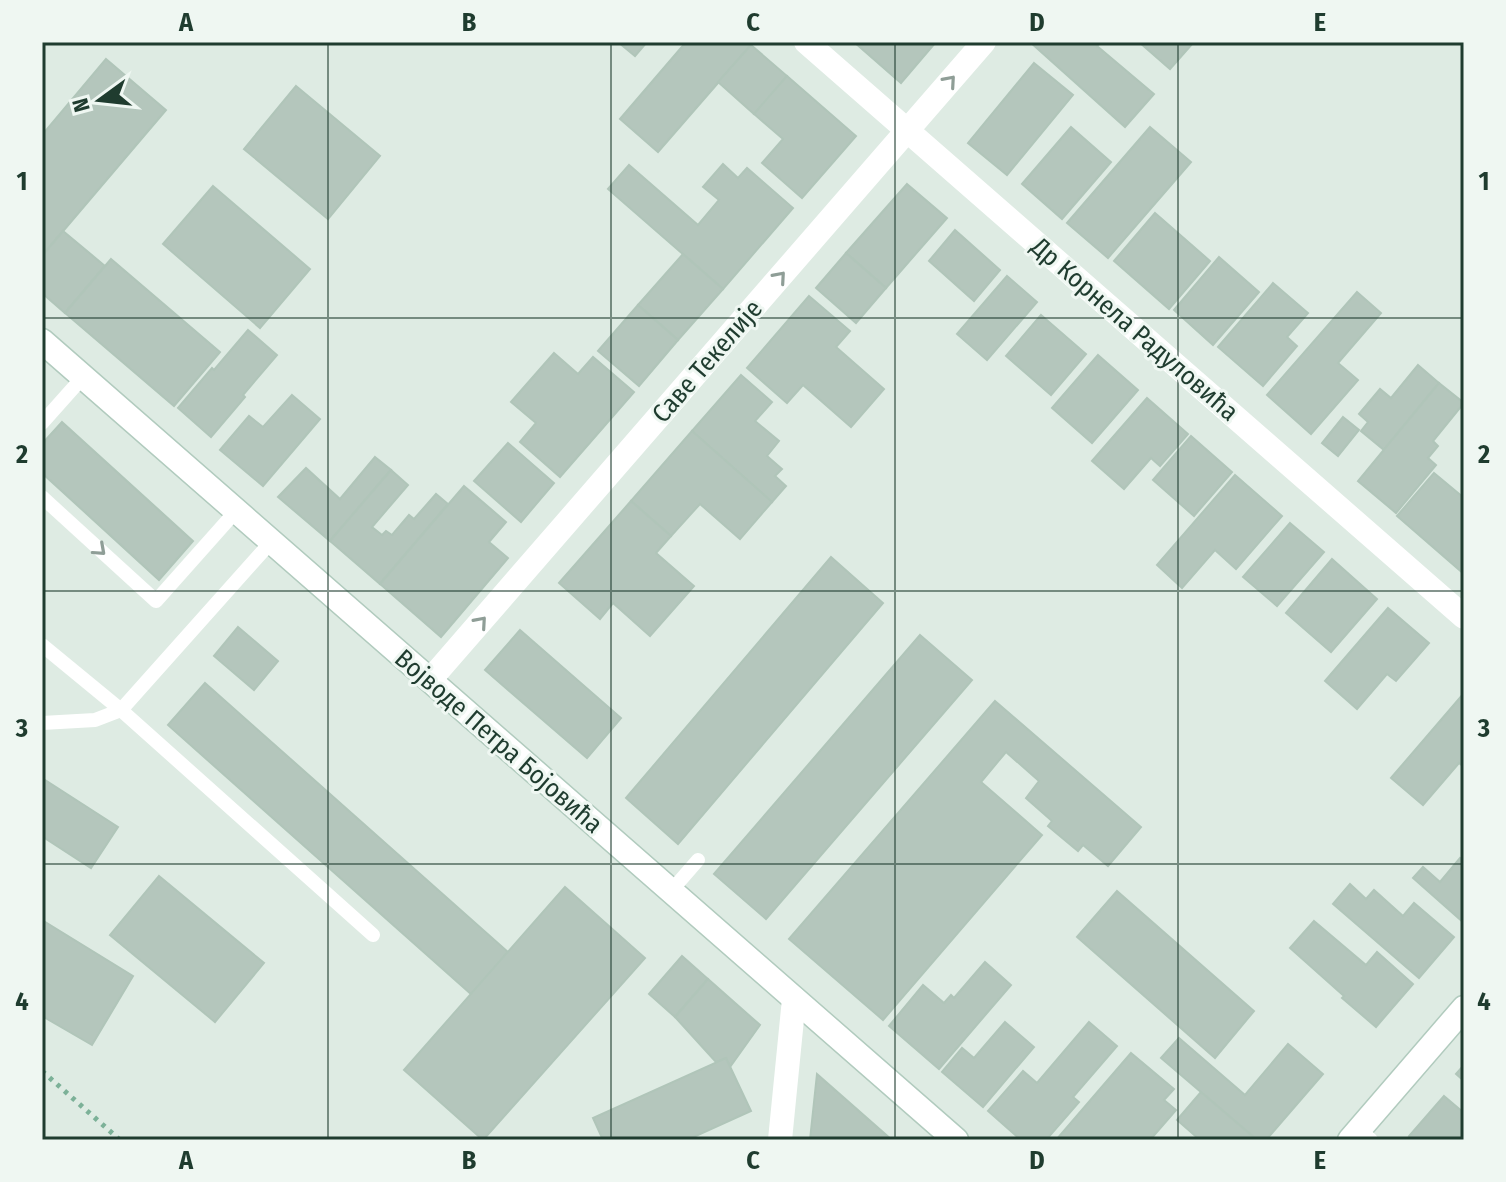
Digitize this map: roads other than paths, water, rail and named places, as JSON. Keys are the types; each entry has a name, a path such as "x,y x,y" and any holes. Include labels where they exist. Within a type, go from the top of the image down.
{"street":[{"name":"Др Корнела Радуловића","path":"806,42 1464,617"},
{"name":"Саве Текелије","path":"430,680 984,42"},
{"name":"Војводе Петра Бојовића","path":"42,341 956,1140"},
{"path":"780,1140 794,999"},
{"path":"1360,1136 1464,1008"}],"lane":[{"path":"42,423 83,377"},
{"path":"42,497 156,601 236,511"},
{"path":"42,723 95,720 121,710 271,542"},
{"path":"42,645 121,710 373,935"},
{"path":"671,891 698,860"}]}
